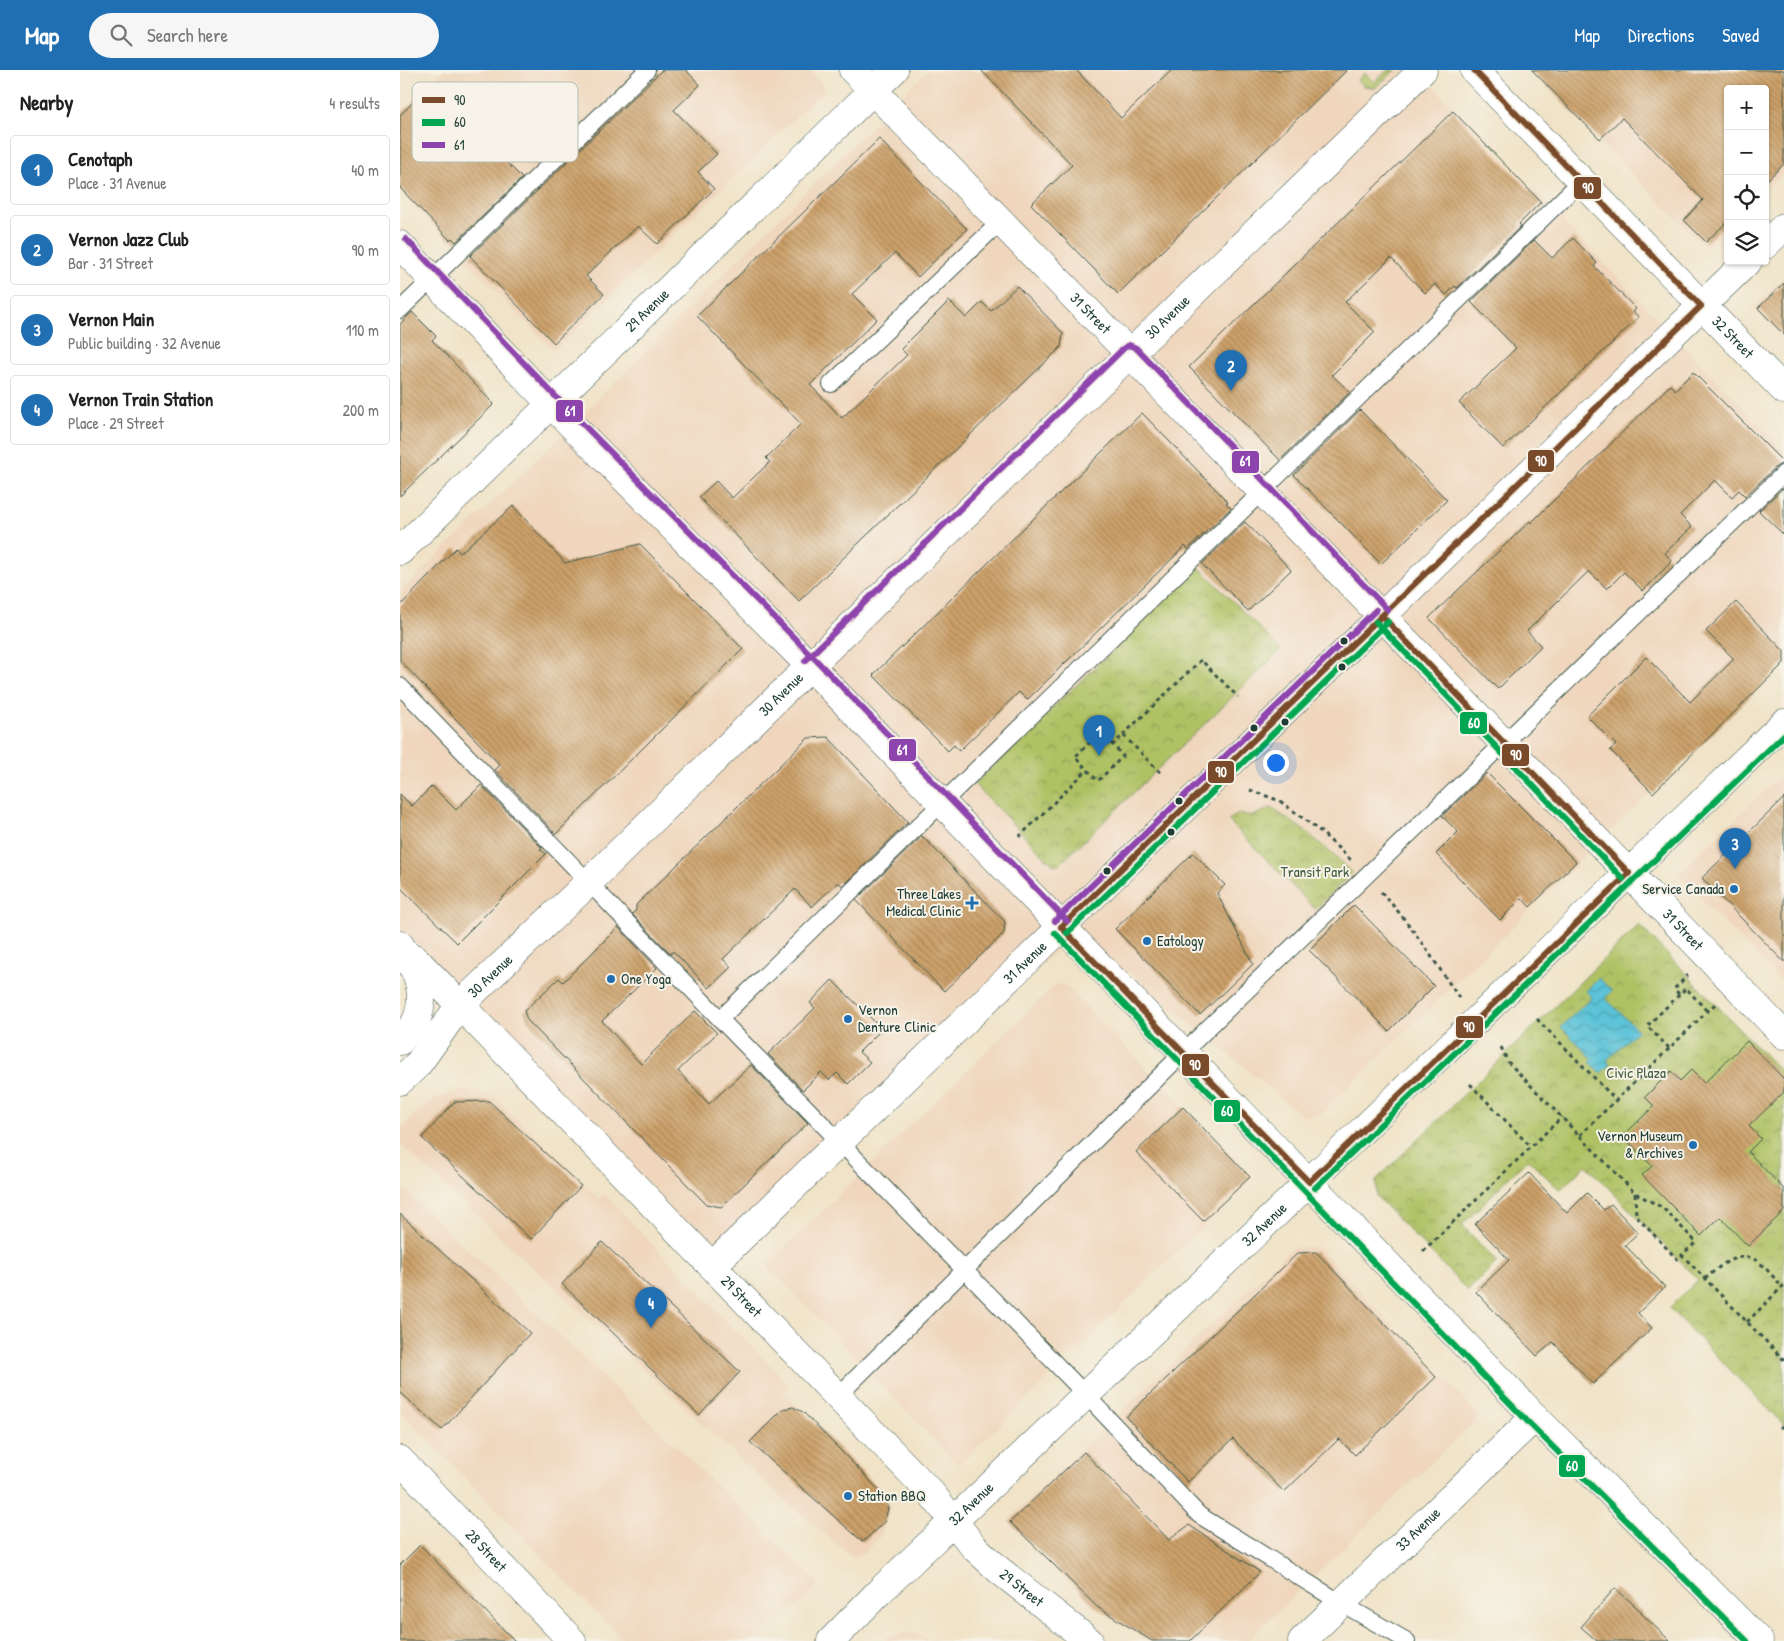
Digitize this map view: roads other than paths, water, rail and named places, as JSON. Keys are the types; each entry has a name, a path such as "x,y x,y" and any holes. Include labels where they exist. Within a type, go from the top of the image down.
{"main road":[{"name":"31 Street","path":"853,70 1130,354 1784,1035"},
{"name":"29 Avenue","path":"400,551 894,70"},
{"name":"30 Avenue","path":"400,1081 418,1064 460,1005 811,667 1423,70"},
{"name":"32 Street","path":"1474,70 1784,390"},
{"path":"1769,241 1784,227"},
{"path":"400,245 551,404 811,667 1535,1417 1759,1641"},
{"name":"31 Avenue","path":"712,1266 1744,265"},
{"name":"32 Avenue","path":"831,1641 953,1521 1309,1182 1784,723"},
{"path":"400,945 415,969 422,993 417,1020 400,1041"},
{"name":"29 Street","path":"400,945 931,1493 974,1548 1089,1641"},
{"name":"30 Avenue","path":"400,1041 460,1005"},
{"name":"33 Avenue","path":"1302,1641 1535,1417"},
{"name":"28 Street","path":"400,1460 572,1641"}],"lane":[{"path":"578,136 646,70"},
{"path":"400,310 552,162"},
{"path":"720,1019 1581,181"},
{"path":"831,384 1001,221"},
{"path":"838,1396 1183,1053 1784,472"},
{"path":"400,686 839,1143 1086,1395 1199,1515 1341,1603 1407,1641"}],"water":[{"path":"1599,978 1612,991 1605,998 1638,1030 1607,1060 1610,1064 1601,1073 1590,1062 1593,1059 1561,1027 1592,997 1586,991"}],"place":[{"name":"Vernon Jazz Club","path":"1231,391"},
{"name":"Cenotaph","path":"1099,756"},
{"name":"Vernon Main","path":"1735,869"},
{"name":"Service Canada","path":"1734,889"},
{"name":"Three Lakes Medical Clinic","path":"972,903"},
{"name":"Eatology","path":"1147,941"},
{"name":"One Yoga","path":"611,979"},
{"name":"Vernon Denture Clinic","path":"848,1019"},
{"name":"Vernon Museum & Archives","path":"1693,1145"},
{"name":"Vernon Train Station","path":"651,1328"},
{"name":"Station BBQ","path":"848,1496"}],"park label":[{"name":"Transit Park","path":"1315,872"},
{"name":"Civic Plaza","path":"1636,1073"}]}
